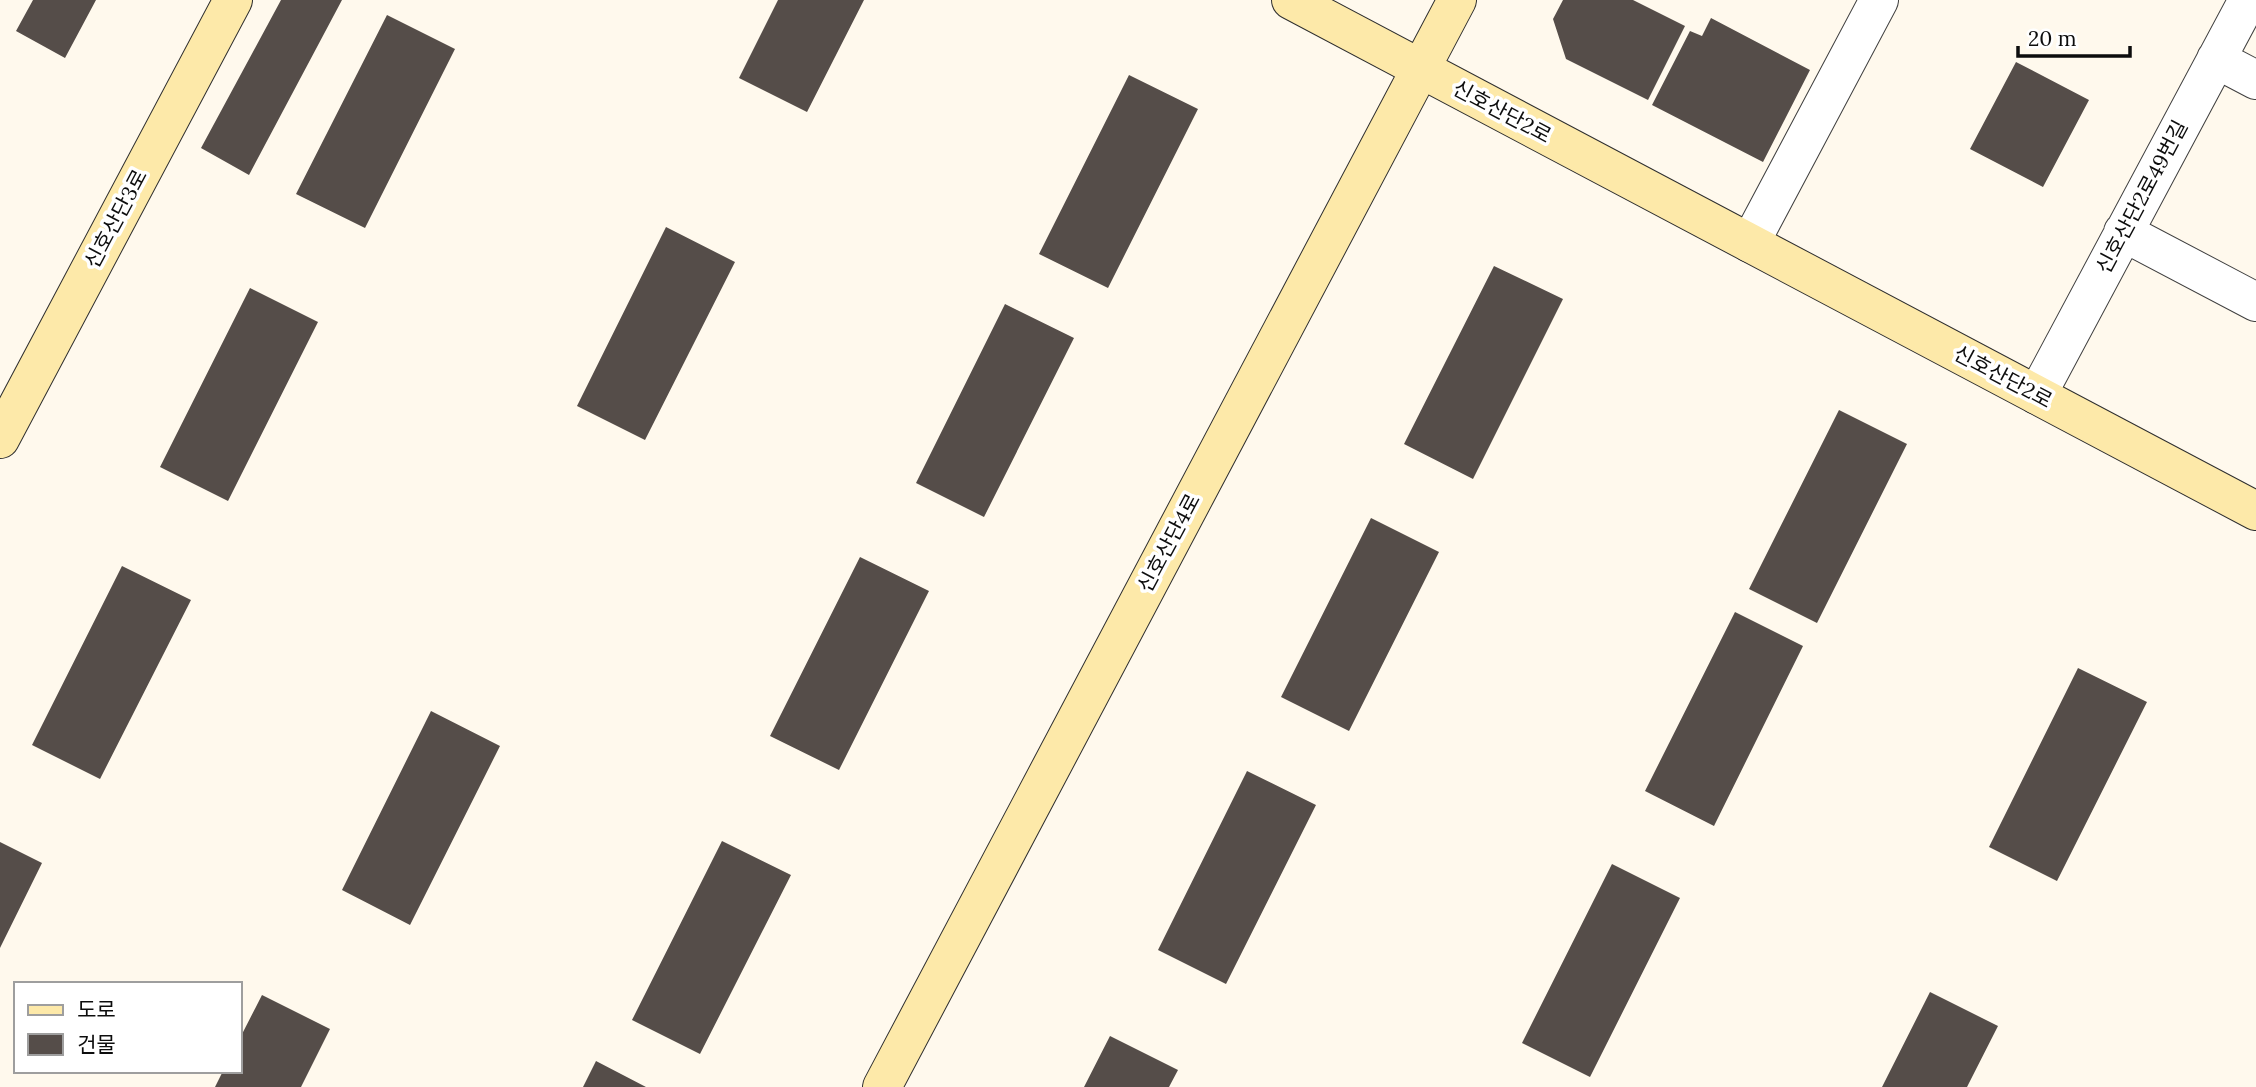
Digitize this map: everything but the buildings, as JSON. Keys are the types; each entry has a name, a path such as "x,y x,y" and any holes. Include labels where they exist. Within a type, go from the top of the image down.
{"main road":[{"name":"신호산단3로","path":"0,439 233,0"},
{"name":"신호산단2로","path":"1291,0 2256,511"},
{"name":"신호산단4로","path":"882,1087 1457,0"}],"street":[{"path":"1750,243 1879,0"},
{"name":"신호산단2로49번길","path":"2037,395 2248,0"},
{"path":"2216,59 2256,80"},
{"path":"2123,232 2256,302"}]}
